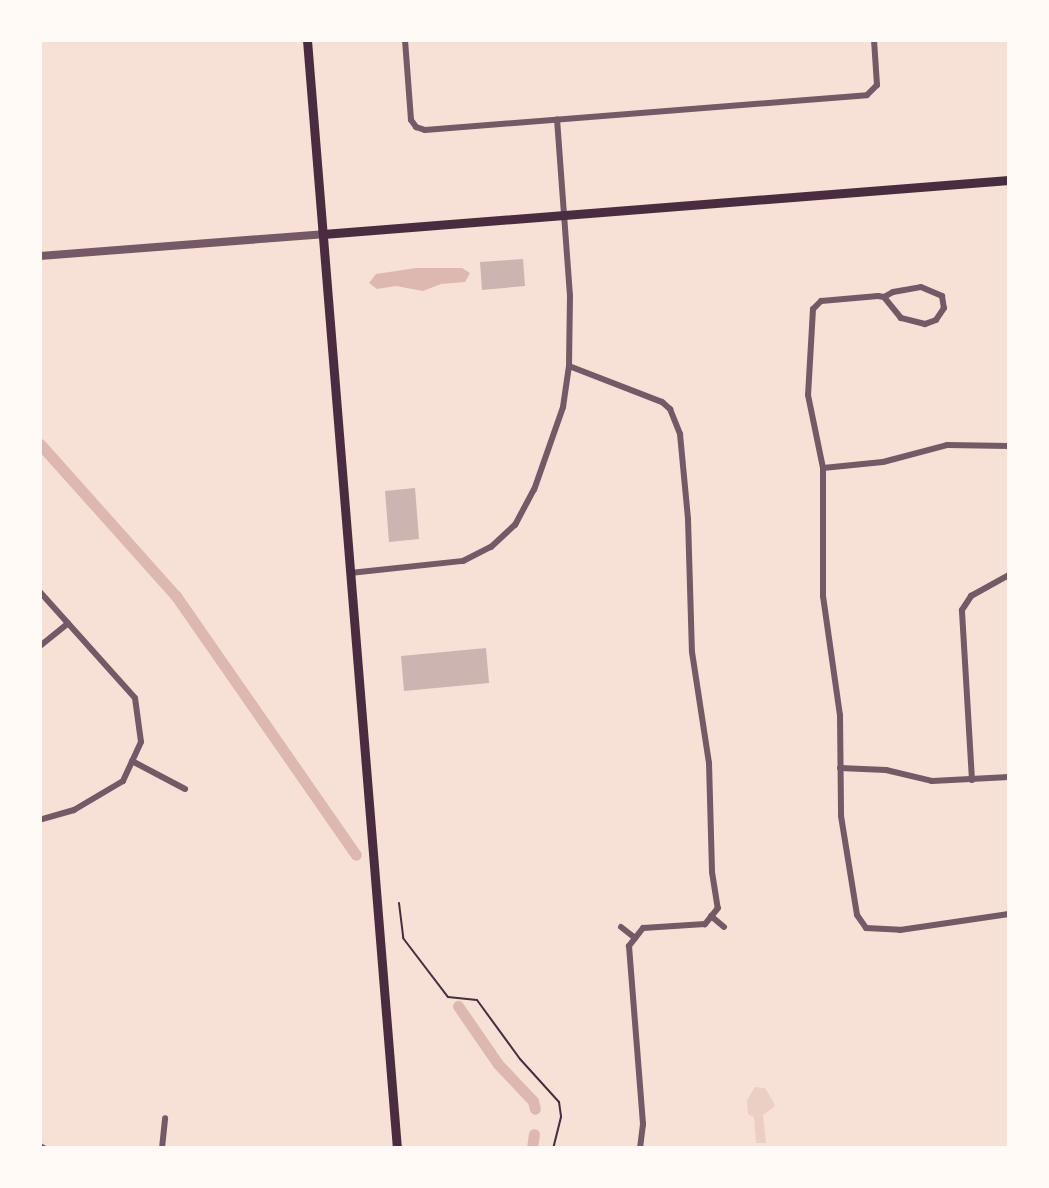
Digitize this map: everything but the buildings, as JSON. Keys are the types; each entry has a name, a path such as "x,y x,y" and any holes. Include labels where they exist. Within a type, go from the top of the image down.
{"main road":[{"path":"307,40 397,1148"},
{"path":"323,234 1009,180"}],"street":[{"path":"405,40 411,120 416,127 425,130 874,91 877,85 874,40"},
{"path":"350,573 463,561 499,540 515,525 549,453 563,407 569,366 571,315 557,119"},
{"path":"40,256 323,234"},
{"path":"884,297 909,322 936,320 944,308 942,296 931,289 893,292 884,297 831,298 813,309 808,395 823,468 823,596 840,715 843,830 857,915 866,928 900,930 1009,914"},
{"path":"569,366 662,402 670,409 680,434 693,585 692,652 709,763 712,872 718,908 705,924 643,928 629,946 643,1124 640,1148"},
{"path":"823,468 883,462 947,445 1009,446"},
{"path":"972,780 962,610 971,596 1009,575"},
{"path":"40,592 135,698 141,742 123,781 74,810 40,820"},
{"path":"40,646 68,623"},
{"path":"132,761 185,789"},
{"path":"840,768 886,770 932,781 1009,777"},
{"path":"711,916 724,927"},
{"path":"621,927 635,938"},
{"path":"162,1148 165,1118"}],"path":[{"path":"399,903 403,938 448,997 477,1000 520,1059 559,1102 561,1117 553,1148"}],"shaded area":[{"path":"416,268 462,268 470,273 465,282 441,284 423,291 396,286 377,289 369,283 376,274"},
{"path":"755,1087 765,1088 775,1106 763,1115 766,1143 756,1143 754,1117 748,1114 747,1100"}],"waterway":[{"path":"40,444 176,596 356,855"},
{"path":"458,1006 498,1064 533,1101 535,1109"},
{"path":"532,1148 534,1134"}]}
